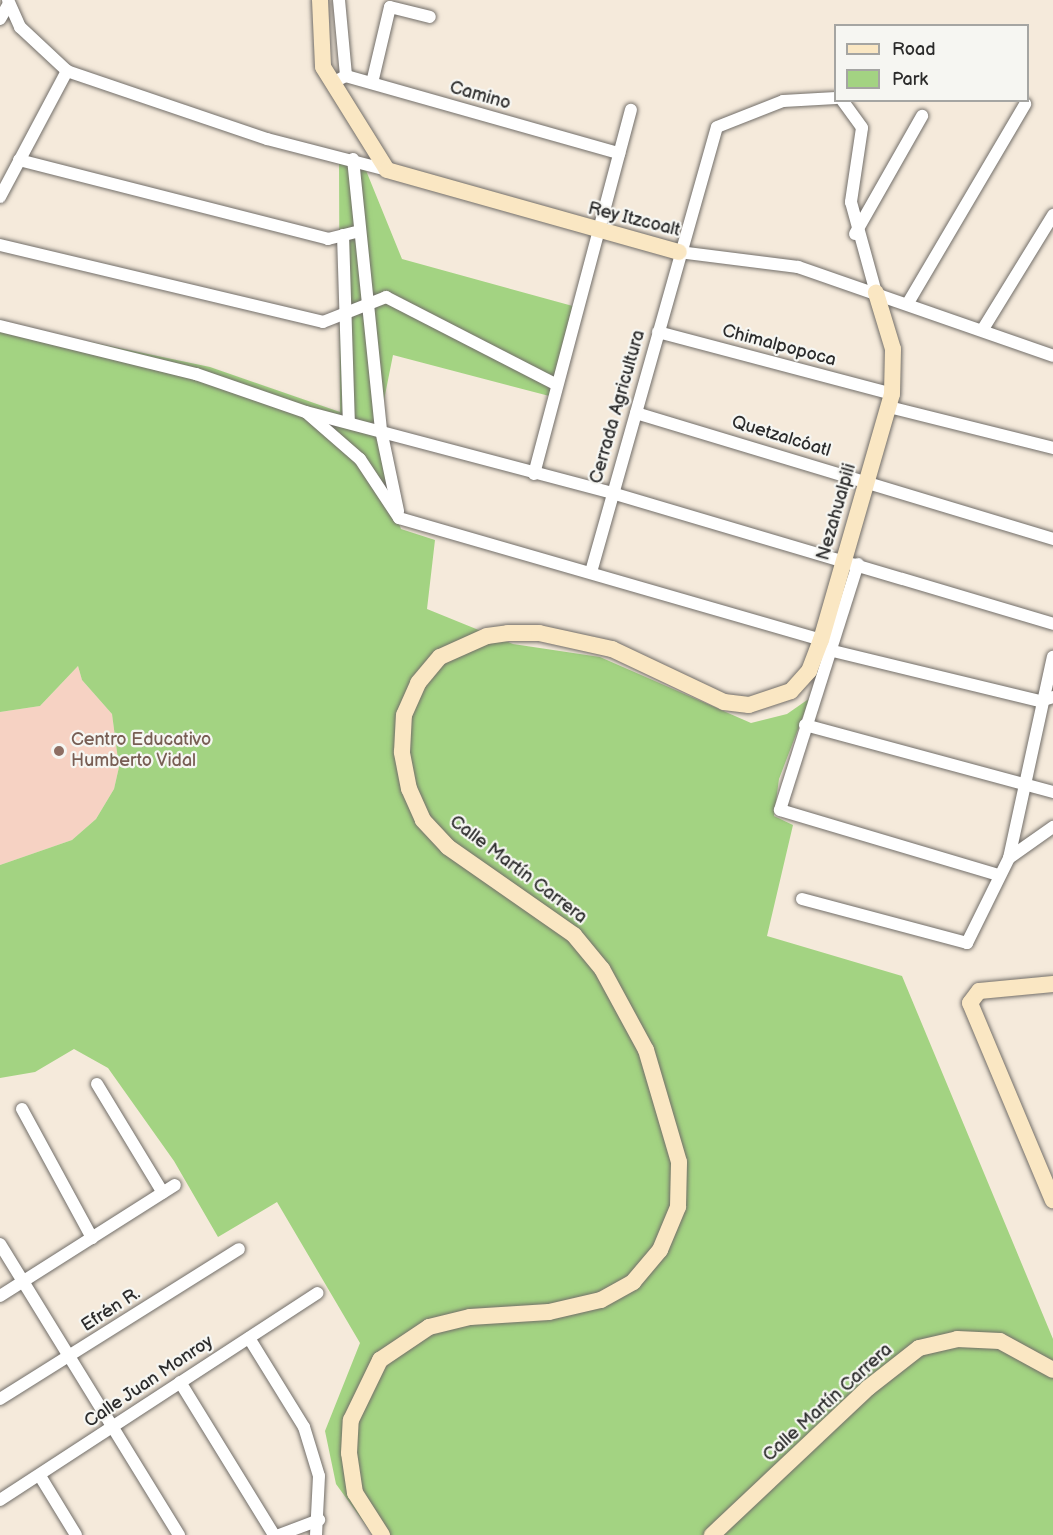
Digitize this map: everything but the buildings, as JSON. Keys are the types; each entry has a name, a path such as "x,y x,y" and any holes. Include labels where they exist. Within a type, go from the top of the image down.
{"street":[{"path":"321,0 319,49 339,79 387,170"},
{"path":"339,0 339,79"},
{"path":"8,2 20,27 67,71 267,139 353,159 387,170"},
{"path":"0,19 8,2"},
{"path":"372,83 390,7 430,17"},
{"path":"0,197 67,71"},
{"name":"Camino","path":"339,79 372,83 619,153"},
{"name":"Cerrada Agricultura","path":"591,572 679,252 717,127 783,101 834,98"},
{"path":"843,102 862,128 851,202 855,234 876,293"},
{"path":"908,303 1025,104"},
{"path":"534,474 631,110"},
{"path":"855,234 922,116"},
{"path":"353,159 381,430 399,518"},
{"path":"19,160 328,239 360,231"},
{"name":"Rey Itzcoalt","path":"387,170 679,252 789,265 908,303 1053,355"},
{"path":"983,329 1053,215"},
{"path":"343,236 349,422"},
{"path":"0,245 323,322 369,300 386,297 415,309 557,385"},
{"name":"Nezahualpili","path":"827,646 851,562 866,482 891,400 893,349 876,293"},
{"path":"0,326 196,374 306,412 381,430 612,494 851,562 1053,624"},
{"name":"Chimalpopoca","path":"657,332 1053,448"},
{"path":"306,412 360,459 399,518 591,572 827,646 1040,701 1053,697"},
{"name":"Quetzalcóatl","path":"636,413 1053,539"},
{"name":"Calle Martín Carrera","path":"382,1535 356,1493 349,1453 351,1420 380,1360 429,1327 601,1300 633,1282 660,1250 678,1207 679,1162 668,1117 629,1010 602,969 574,935 448,847 423,820 409,789 402,752 404,715 418,683 440,657 465,644 487,636 539,633 612,649 724,702 749,705 791,691 827,646"},
{"path":"827,646 780,810 998,875"},
{"path":"802,899 967,943 998,875 1009,858 1020,821 1021,788 1040,701 1053,657"},
{"path":"805,725 1021,788 1053,792"},
{"path":"1009,858 1053,827"},
{"path":"1053,984 979,991 969,1004 1053,1200"},
{"path":"98,1084 163,1193"},
{"path":"22,1109 92,1238"},
{"path":"0,1296 175,1185"},
{"path":"0,1244 67,1360 179,1535"},
{"name":"Efrén R.","path":"0,1399 67,1360 239,1249"},
{"name":"Calle Juan Monroy","path":"0,1500 318,1293"},
{"path":"249,1338 304,1427 319,1476 320,1520 316,1535"},
{"name":"Calle Martín Carrera","path":"712,1535 868,1388 918,1348 957,1339 999,1341 1053,1370"},
{"path":"180,1382 274,1535"},
{"path":"40,1476 76,1535"},
{"path":"279,1535 320,1520"}],"shaded area":[{"name":"Centro Educativo Humberto Vidal","path":"78,666 82,680 112,714 119,767 114,789 96,819 72,840 0,865 0,712 40,706"}],"green space":[{"path":"339,163 365,168 402,259 580,308 557,398 393,355 379,425 387,488 401,529 435,540 427,609 513,644 600,657 751,723 787,714 810,698 779,779 774,816 793,825 767,936 902,976 1053,1339 1053,1535 373,1535 336,1484 325,1431 360,1343 277,1202 218,1237 174,1161 108,1068 74,1049 35,1072 0,1078 0,865 72,840 96,819 114,789 119,767 112,714 82,680 78,666 40,706 0,712 0,323 210,367 340,412"}],"place":[{"name":"Centro Educativo Humberto Vidal","path":"59,751"}]}
